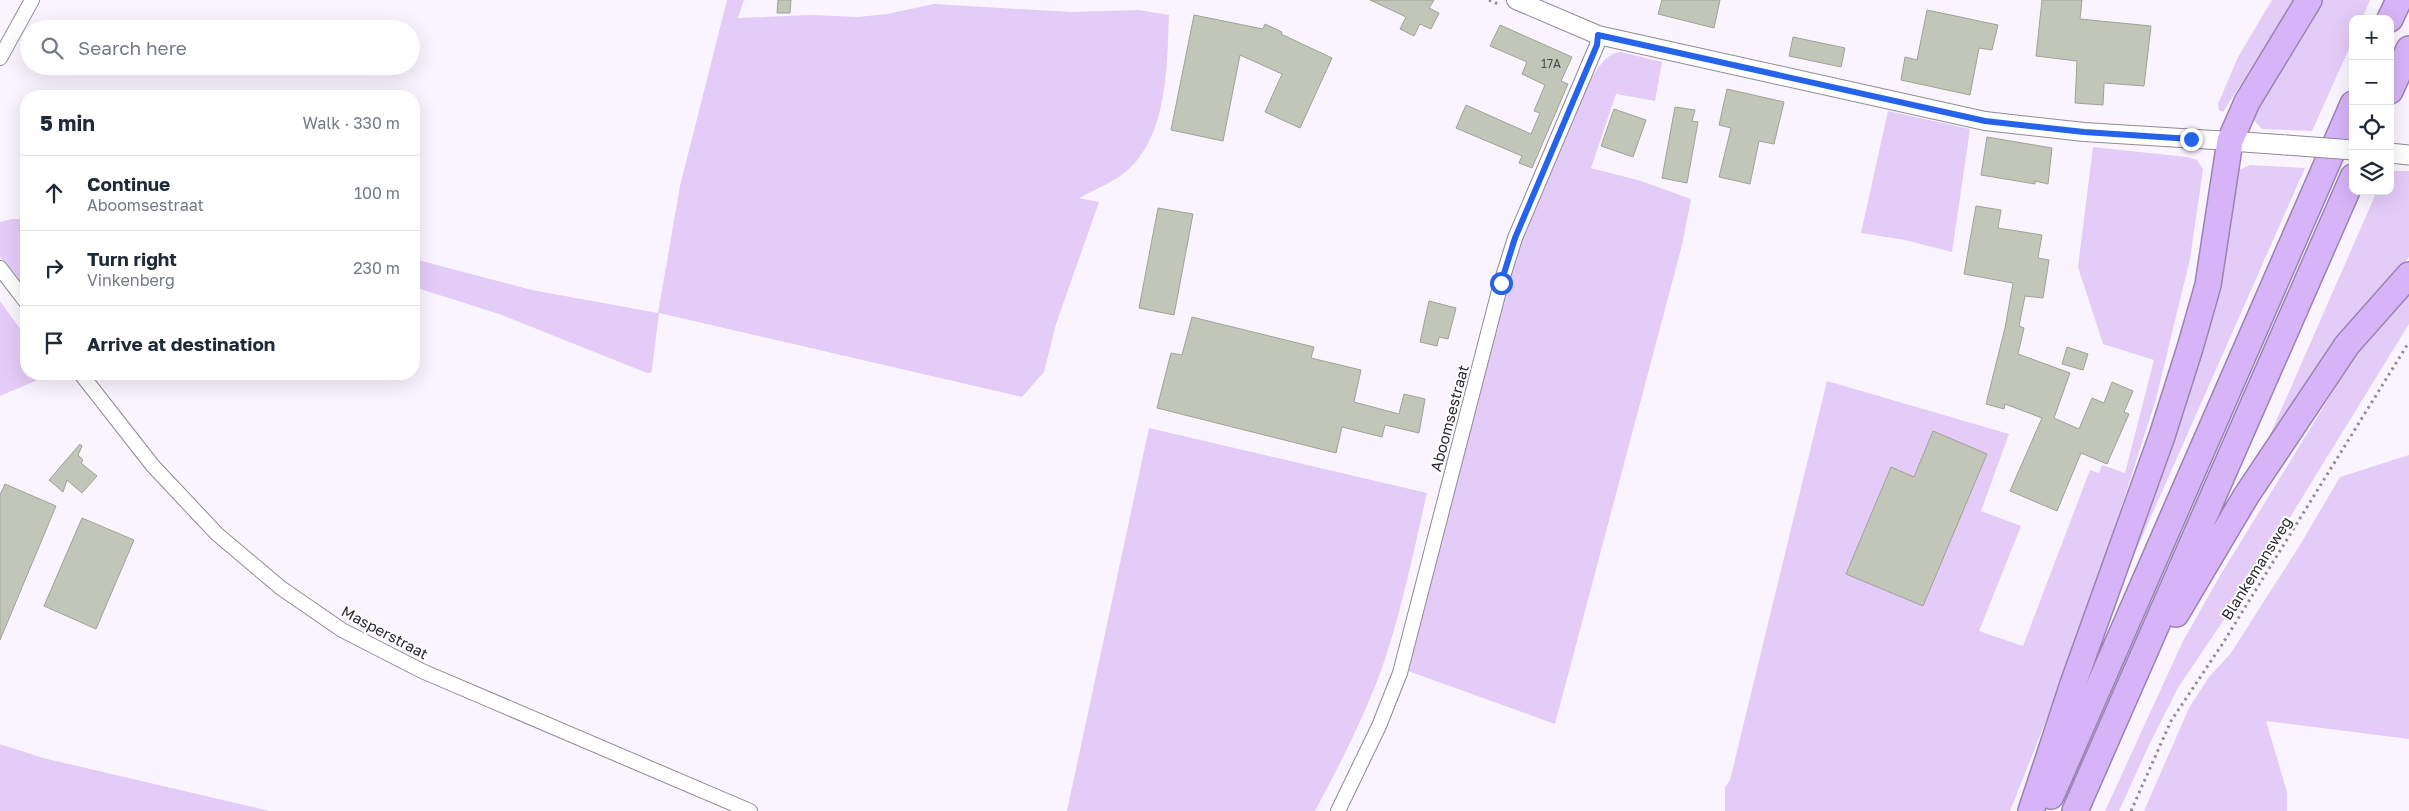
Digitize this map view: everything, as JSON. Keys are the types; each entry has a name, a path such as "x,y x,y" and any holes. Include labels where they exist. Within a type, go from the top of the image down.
{"highway":[{"path":"2031,811 2074,681 2162,436 2190,348 2208,285 2230,141 2247,102 2309,0"},
{"path":"2392,15 2398,0"},
{"path":"2394,82 2409,49"},
{"path":"2044,811 2353,105"},
{"path":"2075,811 2349,186"},
{"path":"2124,700 2246,496 2342,353 2409,275"}],"main road":[{"path":"2230,141 2349,150"},
{"path":"2394,153 2409,155"}],"street":[{"path":"21,20 32,0"},
{"path":"1516,0 1598,35 1985,121 2084,132 2230,141"},
{"path":"0,58 20,22"},
{"name":"Aboomsestraat","path":"1338,811 1379,726 1400,673 1501,283 1515,238 1597,45 1598,35"},
{"path":"0,268 20,294"},
{"name":"Masperstraat","path":"86,380 153,466 218,534 281,588 342,630 422,671 750,811"}],"path":[{"name":"Blankemansweg","path":"2130,811 2171,720 2223,644 2409,342"}],"shaded area":[{"path":"727,0 744,0 738,18 812,15 858,17 887,14 934,4 1071,12 1139,10 1169,15 1165,79 1157,122 1149,142 1138,159 1123,174 1079,198 1099,202 1056,324 1044,372 1022,397 659,313 652,370 651,373 647,373 499,314 420,289 420,261 532,290 658,313 680,186"},
{"path":"2272,0 2295,0 2223,112 2219,110 2218,104 2238,57"},
{"path":"2320,0 2370,0 2364,15 2349,15 2349,49 2312,131 2262,129 2250,116"},
{"path":"1621,52 1662,62 1655,101 1616,94 1591,168 1641,181 1691,199 1682,245 1555,724 1408,671 1500,308 1528,221 1589,82 1598,67 1610,55"},
{"path":"1888,111 1970,129 1952,252 1905,240 1861,233"},
{"path":"2093,147 2187,157 2197,160 2203,169 2190,259 2156,399 2099,577 2066,670 2010,811 1725,811 1725,787 1730,780 1827,381 2009,434 1981,511 2021,526 1979,631 2023,646 2090,470 2099,473 2102,465 2125,473 2154,360 2103,344 2078,267"},
{"path":"2250,165 2305,168 2123,580 2233,173"},
{"path":"2394,171 2409,171 2409,257 2344,335 2260,458 2375,195 2394,195"},
{"path":"20,219 20,282 0,257 0,222"},
{"path":"2409,289 2409,324 2257,571 2179,686 2119,811 2105,811 2183,641 2221,574 2356,354"},
{"path":"0,301 20,329 20,380 38,380 0,396"},
{"path":"1149,428 1427,493 1403,598 1378,679 1344,755 1315,811 1067,811"},
{"path":"2409,455 2409,739 2266,721 2287,792 2287,811 2144,811 2189,708 2209,677 2231,653 2300,545 2340,477"},
{"path":"0,744 43,758 270,811 0,811"}],"building":[{"path":"778,0 791,0 790,13 777,13"},
{"path":"1370,0 1434,0 1429,8 1439,13 1431,29 1420,24 1414,36 1400,29 1406,17"},
{"path":"1662,0 1720,0 1714,28 1658,14"},
{"path":"2042,0 2082,0 2080,19 2151,26 2144,86 2104,83 2103,105 2075,103 2077,61 2036,56"},
{"path":"1927,10 1998,25 1992,50 1979,48 1970,95 1901,80 1905,57 1917,60"},
{"path":"1194,15 1263,29 1265,24 1282,32 1281,34 1332,58 1300,128 1265,112 1282,74 1240,55 1223,141 1171,130"},
{"path":"1500,25 1572,57 1561,81 1568,84 1532,168 1519,163 1522,156 1456,128 1466,105 1531,134 1540,113 1534,111 1545,85 1522,74 1527,62 1490,46"},
{"path":"1793,37 1845,48 1841,67 1789,56"},
{"path":"1727,89 1784,102 1774,144 1759,141 1750,184 1719,177 1731,128 1719,125"},
{"path":"1675,107 1695,110 1692,121 1698,122 1687,183 1662,178"},
{"path":"1614,109 1646,120 1633,157 1601,146"},
{"path":"1987,137 2052,148 2048,184 2035,181 2035,184 1981,175"},
{"path":"1976,206 2001,210 1998,228 2042,235 2038,258 2049,260 2043,298 2025,296 2019,326 2024,328 2018,354 2070,373 2054,418 2079,429 2092,398 2104,403 2112,382 2133,391 2124,412 2129,414 2107,464 2081,453 2057,511 2010,491 2042,418 2005,404 2004,409 1986,404 2005,328 2013,283 1964,274"},
{"path":"1158,208 1193,214 1174,315 1139,308"},
{"path":"1429,301 1456,308 1448,339 1439,337 1437,346 1420,342"},
{"path":"1192,317 1314,347 1311,358 1361,370 1354,402 1399,414 1404,394 1425,399 1419,433 1385,425 1382,437 1342,427 1336,453 1157,408 1171,353 1182,355"},
{"path":"2067,347 2088,354 2083,370 2062,364"},
{"path":"1933,431 1987,454 1923,606 1846,574 1891,467 1914,477"},
{"path":"80,444 82,446 78,455 83,460 81,463 97,476 82,493 67,480 63,492 49,480"},
{"path":"5,484 56,506 0,640 0,495"},
{"path":"82,518 134,540 96,629 44,606"}],"route":[{"path":"1501,283 1515,238 1597,45 1598,35 1646,44 1985,121 2084,132 2191,139"}]}
